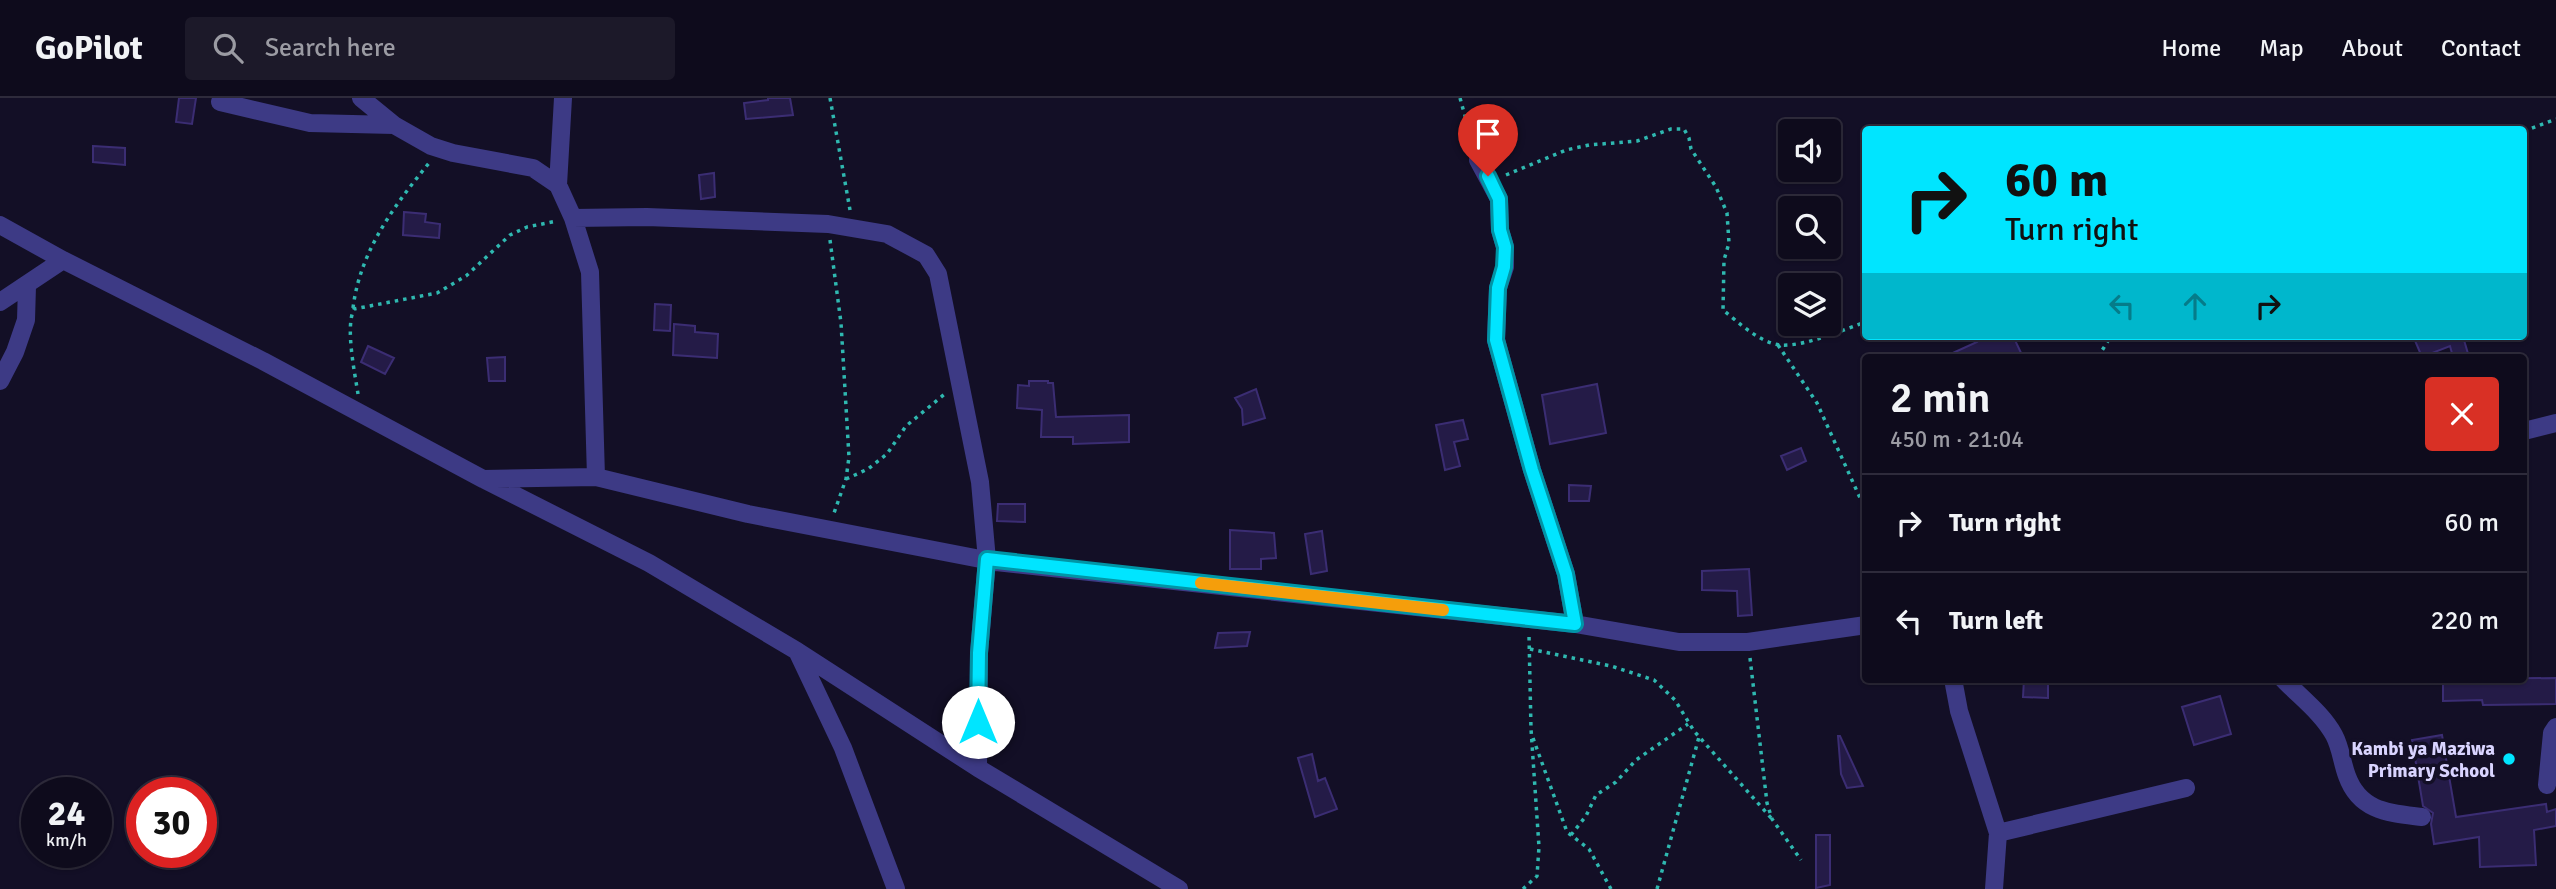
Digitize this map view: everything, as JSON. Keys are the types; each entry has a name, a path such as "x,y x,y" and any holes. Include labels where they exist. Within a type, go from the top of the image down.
{"street":[{"path":"361,98 412,137 440,149 533,168 558,185"},
{"path":"563,98 558,185 573,218 590,272 596,477"},
{"path":"220,102 310,123 394,125"},
{"path":"1483,168 1499,199 1500,230 1505,247 1504,267 1498,288 1496,340 1528,457 1566,574 1575,624"},
{"path":"573,218 647,217 836,226 887,234 926,255 938,274 980,482 987,559 979,653 978,768"},
{"path":"0,225 483,479 649,563 797,651 978,768 1179,889"},
{"path":"0,302 63,260"},
{"path":"0,381 15,352 26,320 27,286"},
{"path":"2527,430 2556,423"},
{"path":"483,479 596,477 748,514 987,559 1575,624 1679,642 1748,642 1862,626"},
{"path":"797,651 843,748 896,889"},
{"path":"1954,683 1959,711 1998,833 1994,889"},
{"path":"2287,683 2333,733 2350,783 2369,805 2381,812 2422,817"},
{"path":"2547,785 2552,733 2556,727"},
{"path":"1998,833 2186,788"}],"path":[{"path":"828,529 846,479 849,457 836,226 849,216 849,200 831,98"},
{"path":"1460,98 1483,168 1512,173 1566,150 1637,141 1671,129 1684,129 1691,149 1716,187 1727,212 1729,243 1724,260 1723,310 1765,340 1778,345 1795,344 1862,323"},
{"path":"2527,130 2556,120"},
{"path":"362,414 353,362 351,317 358,277 392,211 440,149"},
{"path":"353,310 371,304 437,293 466,276 494,248 519,230 573,218"},
{"path":"1778,345 1817,403 1862,501"},
{"path":"846,479 868,469 887,454 906,426 960,382"},
{"path":"1523,889 1537,876 1539,868 1531,729 1529,619"},
{"path":"1748,642 1764,785 1772,819"},
{"path":"1530,649 1611,666 1654,680 1675,700 1688,724 1772,819 1801,860"},
{"path":"1571,835 1586,816 1596,795 1616,782 1636,760 1688,724"},
{"path":"1531,729 1565,829 1589,849 1611,889"},
{"path":"1657,889 1699,737"}],"building":[{"path":"179,98 196,98 192,124 176,122"},
{"path":"768,98 790,98 793,115 746,119 744,103"},
{"path":"93,146 125,148 125,165 93,162"},
{"path":"714,173 715,197 701,199 699,175"},
{"path":"404,212 426,214 425,222 440,224 439,238 403,235"},
{"path":"655,304 671,305 670,331 654,330"},
{"path":"674,324 695,326 695,332 718,334 717,358 673,355"},
{"path":"1976,340 2015,340 2022,354 1951,354 1977,342"},
{"path":"2415,340 2464,340 2468,354 2452,354 2450,346 2430,354 2421,354"},
{"path":"368,346 394,358 385,374 361,362"},
{"path":"505,357 505,381 489,381 487,358"},
{"path":"1029,381 1053,383 1056,417 1129,415 1129,442 1073,444 1073,437 1041,437 1042,410 1017,408 1018,385 1029,386"},
{"path":"1597,384 1606,433 1550,444 1542,395"},
{"path":"1256,389 1265,418 1243,425 1242,409 1235,398"},
{"path":"1463,420 1468,439 1454,442 1460,466 1445,470 1436,425"},
{"path":"1801,448 1806,461 1787,470 1781,456"},
{"path":"1569,485 1591,486 1589,501 1569,501"},
{"path":"998,504 1025,504 1025,522 997,521"},
{"path":"1230,530 1274,533 1276,558 1261,559 1261,569 1230,569"},
{"path":"1322,531 1327,571 1311,574 1305,534"},
{"path":"1749,569 1752,615 1738,616 1737,591 1702,590 1702,571"},
{"path":"1250,632 1247,646 1215,648 1218,633"},
{"path":"2527,678 2556,678 2556,704 2483,705 2482,700 2443,701 2443,683 2527,683"},
{"path":"2024,683 2048,683 2048,698 2023,697"},
{"path":"2220,696 2231,734 2194,745 2182,707"},
{"path":"2442,735 2456,817 2546,804 2547,812 2556,809 2556,826 2534,830 2536,865 2480,867 2479,837 2434,844 2431,824 2433,813 2423,806 2412,740"},
{"path":"1838,736 1863,786 1847,788 1841,774"},
{"path":"1312,754 1318,781 1325,778 1337,809 1315,817 1298,758"},
{"path":"1816,835 1830,835 1830,885 1816,888"}],"slow traffic":[{"path":"1201,583 1443,610"}],"place":[{"name":"Kambi ya Maziwa Primary School","path":"2509,759"}],"route":[{"path":"978,722 979,653 987,559 1575,624 1566,574 1532,470 1496,340 1498,288 1504,267 1505,247 1500,230 1499,199 1488,176"}]}
